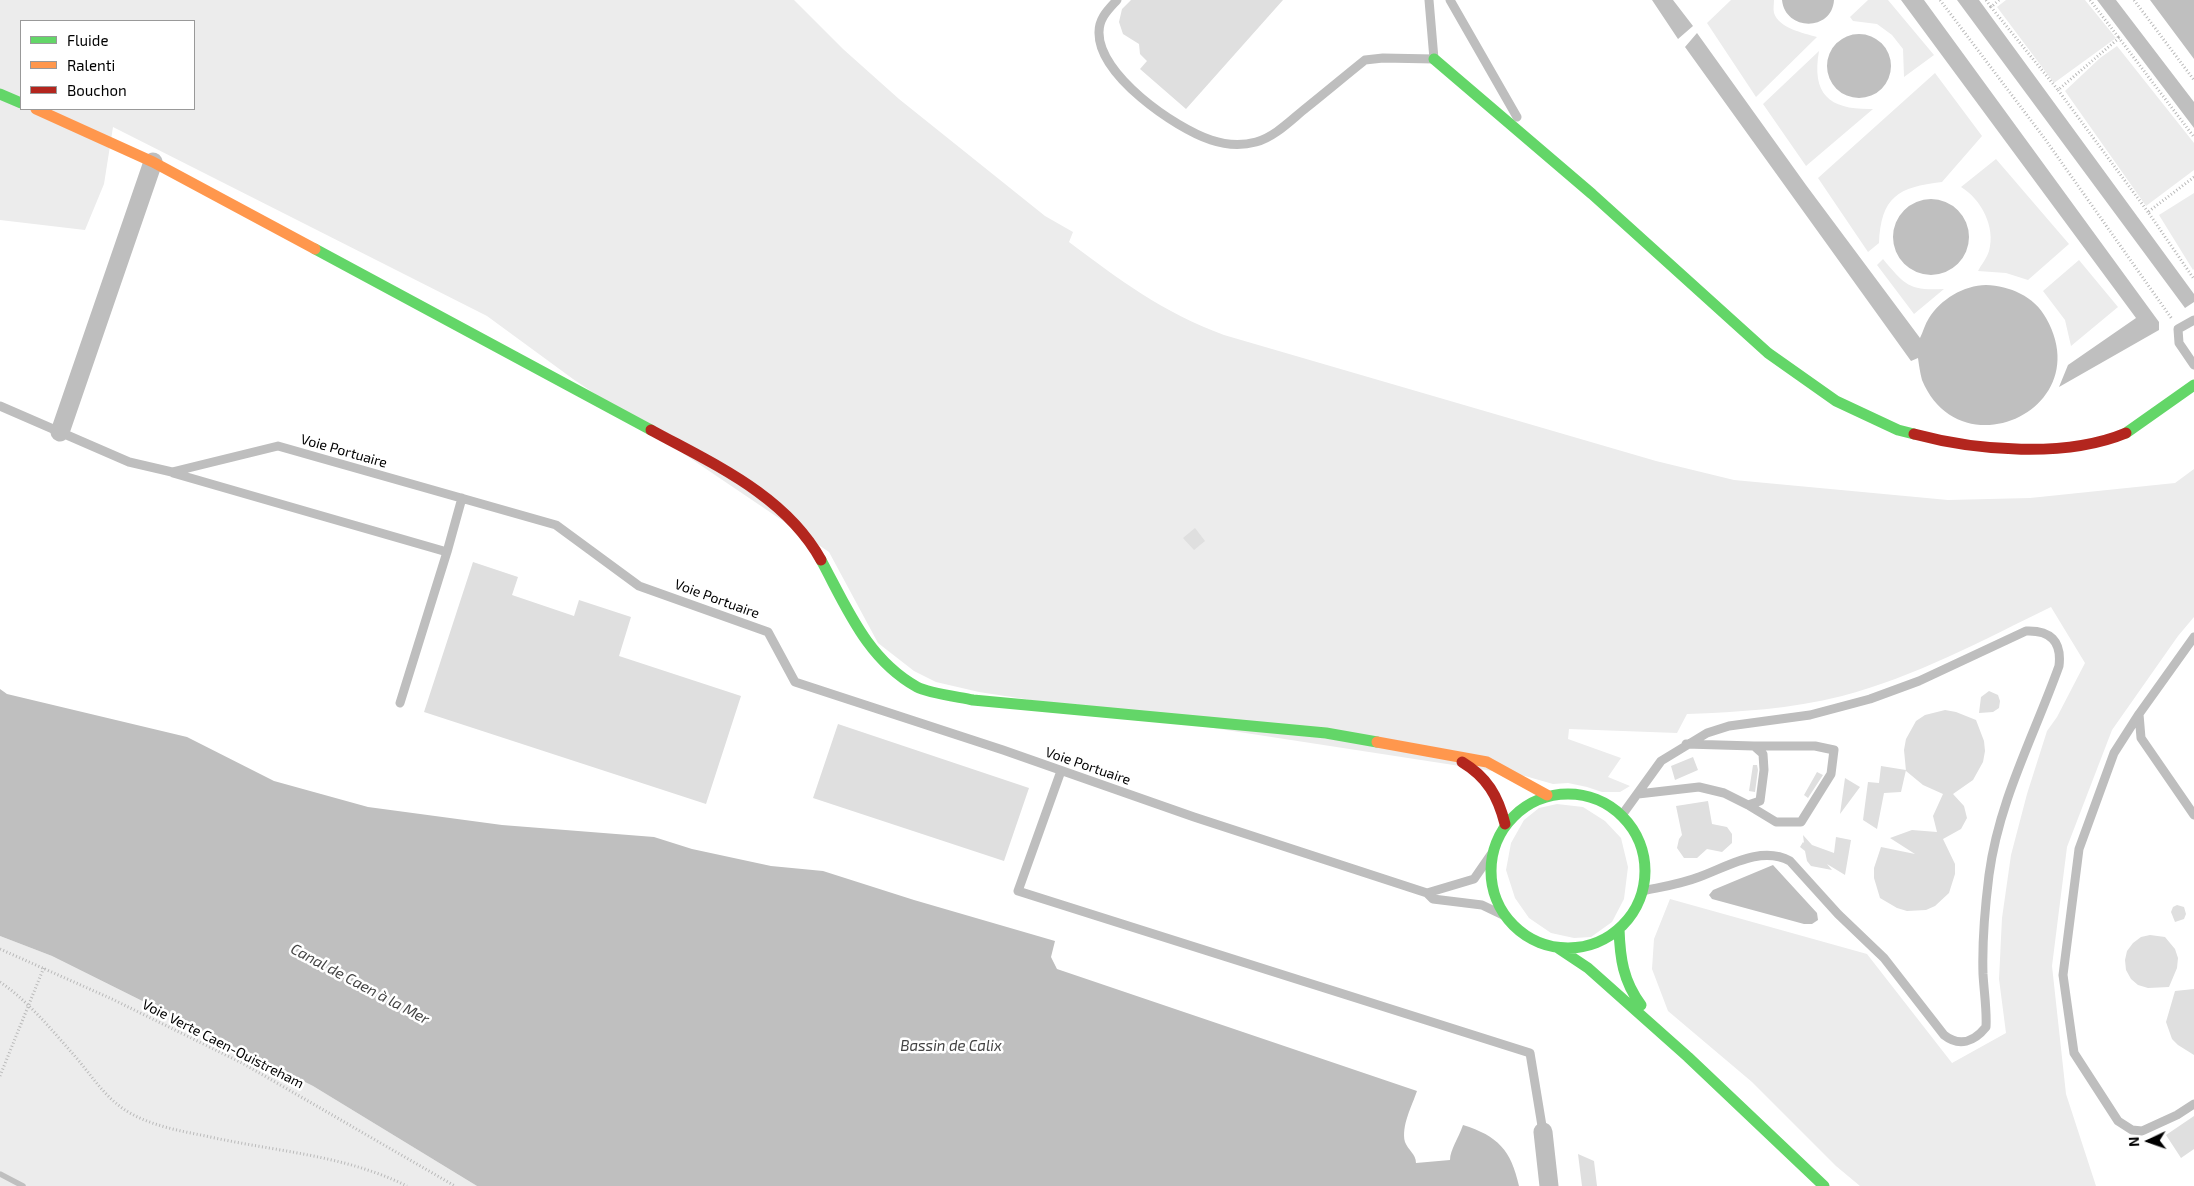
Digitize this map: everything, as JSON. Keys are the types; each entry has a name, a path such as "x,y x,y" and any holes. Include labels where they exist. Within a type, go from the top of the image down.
{"street":[{"path":"1434,59 1592,194 1768,353 1836,401 1898,430 1973,447 2025,449 2066,447 2111,439 2130,431 2194,385"},
{"path":"0,94 20,103"},
{"path":"38,110 154,162 739,478 788,514 818,555 863,638 879,659 918,688 973,700 1326,733 1486,762 1547,796"},
{"path":"60,432 154,162"},
{"path":"1446,754 1477,770 1497,797 1505,824"},
{"path":"1561,793 1591,796 1605,802 1622,815 1636,833 1642,847 1645,862 1643,891 1638,905 1619,929 1606,938 1591,945 1574,948 1558,948 1542,944 1528,938 1515,928 1505,916 1494,896 1490,875 1492,853 1505,824 1531,802 1561,793"},
{"path":"1619,929 1622,974 1630,992 1688,1057"},
{"path":"1558,948 1588,968 1688,1057 1824,1186"},
{"path":"1543,1132 1550,1186"}],"lane":[{"path":"1117,0 1103,16 1099,31 1100,45 1117,73 1138,97 1192,133 1213,141 1234,145 1258,141 1281,128 1366,60 1383,58 1434,59 1429,0"},
{"path":"1450,0 1532,144"},
{"path":"2194,320 2178,329 2179,343 2194,365"},
{"name":"Voie Portuaire","path":"0,406 129,462 172,472 278,446 556,525 639,586 768,632 795,682 1203,820 1427,893 1433,899 1482,905 1505,916"},
{"path":"172,472 447,552"},
{"path":"400,703 462,498"},
{"path":"1622,815 1661,761 1686,744 1707,733 1729,726 1810,715 1884,694 1919,681 2026,632 2036,631 2052,636 2060,658 2054,681 2018,767 1999,828 1989,874 1983,974 1986,1028 1975,1038 1960,1042 1951,1040 1944,1035 1884,958 1838,914 1790,861 1781,856 1753,857 1738,861 1698,878 1643,891"},
{"path":"2194,637 2139,714 2114,753 2079,848 2068,918 2063,975 2074,1054 2118,1121 2132,1130 2142,1131 2177,1115 2194,1104"},
{"path":"2139,714 2141,738 2194,815"},
{"path":"1638,794 1699,787 1724,793 1776,822 1801,822 1831,774 1834,750 1816,746 1686,744"},
{"path":"1748,805 1760,801 1764,770 1763,754 1754,746"},
{"path":"1061,771 1018,892 1530,1053 1543,1132"},
{"path":"1427,893 1474,879 1492,853"}],"path":[{"path":"1940,0 2045,139 2178,329"},
{"path":"1986,0 2058,90 2148,212 2193,277"},
{"path":"1991,7 2000,0"},
{"path":"2090,0 2194,137"},
{"path":"2134,0 2194,80"},
{"path":"2058,90 2118,38"},
{"path":"2148,212 2194,176"},
{"name":"Voie Verte Caen-Ouistreham","path":"0,949 44,968 244,1064 455,1186"},
{"path":"0,1076 44,968"},
{"path":"0,982 28,1005 74,1055 100,1088 128,1112 165,1127 248,1146 328,1158 375,1172 407,1186"}],"shaded area":[{"path":"0,0 794,0 843,49 899,99 1045,216 1073,232 1069,242 1161,306 1224,335 1656,461 1734,480 1948,500 2030,498 2175,483 2194,469 2194,617 2178,636 2112,730 2067,847 2052,966 2066,1094 2096,1186 1860,1186 1836,1166 1752,1082 1668,1011 1652,969 1654,939 1670,899 1867,954 1952,1063 2006,1033 1999,979 2002,918 2011,855 2027,794 2047,731 2057,717 2085,663 2051,607 1922,668 1896,679 1842,696 1765,709 1687,714 1677,733 1569,729 1568,739 1621,758 1608,777 1630,786 1620,792 1602,792 1568,783 1553,784 1525,776 979,692 936,682 914,671 878,643 829,552 573,379 487,316 113,127 104,184 85,230 0,220"},
{"path":"1731,0 1774,0 1774,13 1781,23 1792,29 1817,37 1756,97 1707,23"},
{"path":"1868,0 1888,0 1934,55 1904,77 1903,49 1892,35 1877,24 1853,21 1850,17"},
{"path":"2006,0 2085,0 2116,38 2054,83 1997,7"},
{"path":"2117,46 2194,143 2194,170 2146,206 2065,91 2100,58"},
{"path":"1819,51 1818,79 1821,89 1827,97 1835,103 1846,107 1873,109 1806,166 1763,104"},
{"path":"1935,73 1982,136 1942,182 1914,187 1903,191 1895,197 1888,205 1884,215 1880,227 1879,243 1868,252 1818,178"},
{"path":"1996,159 2069,244 2028,280 2006,273 1978,271 1987,256 1991,242 1988,223 1985,214 1975,199 1961,187"},
{"path":"2194,193 2194,269 2193,270 2159,215"},
{"path":"1883,259 1897,275 1915,287 1944,289 1914,314 1877,265"},
{"path":"2079,260 2118,307 2071,346 2065,320 2043,291"},
{"path":"1557,804 1583,807 1605,821 1621,838 1628,867 1624,899 1612,922 1591,937 1574,938 1551,933 1529,918 1515,898 1506,870 1511,843 1524,820 1539,808"},
{"path":"0,936 52,956 313,1086 477,1186 0,1186"}],"water":[{"path":"1652,0 1673,0 1693,26 1678,39"},
{"path":"1782,0 1834,0 1831,10 1825,18 1808,24 1791,18 1785,10"},
{"path":"1901,0 1924,0 2159,322 2159,330 2059,387 2068,365 2136,318"},
{"path":"1957,0 1979,0 2194,294 2194,302 2185,308"},
{"path":"2097,0 2116,0 2194,102 2194,128"},
{"path":"2150,0 2194,0 2194,59"},
{"path":"1697,33 1806,185 1920,338 1928,320 1939,305 1953,295 1969,288 1986,285 2004,287 2028,298 2041,310 2046,318 2057,351 2054,379 2040,402 2018,418 1992,425 1965,422 1940,407 1922,380 1918,358 1911,361 1685,47"},
{"path":"1859,34 1871,37 1882,43 1888,54 1891,66 1888,78 1882,89 1871,95 1859,98 1847,95 1836,89 1830,78 1827,66 1830,54 1836,43 1847,37"},
{"path":"1924,199 1938,199 1952,205 1963,216 1969,230 1966,252 1958,264 1938,275 1924,275 1910,269 1899,258 1893,244 1893,230 1899,216 1910,205"},
{"path":"0,689 7,694 187,737 274,781 368,807 502,825 654,837 692,849 771,866 823,871 1055,941 1051,957 1057,969 1417,1091 1404,1129 1405,1142 1415,1157 1416,1163 1450,1160 1463,1125 1485,1134 1501,1146 1512,1163 1519,1186 477,1186 313,1086 52,956 0,936"},
{"path":"1773,865 1817,913 1818,920 1812,924 1804,924 1712,899 1709,895 1713,890"}],"building":[{"path":"1131,0 1283,0 1186,109 1140,69 1147,61 1140,54 1139,44 1123,34 1119,22 1122,9"},
{"path":"1195,528 1205,541 1194,550 1183,538"},
{"path":"473,562 518,577 512,595 574,616 579,600 631,617 619,656 741,696 706,804 424,712"},
{"path":"1989,691 1998,695 2000,701 1999,708 1993,712 1979,713 1981,697"},
{"path":"1945,710 1976,720 1984,741 1983,762 1973,780 1953,794 1964,806 1967,818 1961,829 1943,839 1955,864 1955,874 1949,893 1935,906 1926,910 1907,911 1897,908 1880,898 1874,878 1874,868 1881,847 1915,854 1890,838 1912,830 1937,832 1933,816 1943,794 1923,785 1906,771 1904,750 1906,739 1916,721 1925,715"},
{"path":"838,724 1029,788 1004,861 813,798"},
{"path":"1693,757 1698,770 1675,780 1671,766"},
{"path":"1753,765 1757,765 1758,770 1755,792 1749,791"},
{"path":"1881,766 1906,770 1901,792 1884,793 1877,829 1863,820 1868,782 1879,783"},
{"path":"1817,772 1823,775 1808,798 1804,795"},
{"path":"1845,778 1860,787 1840,814"},
{"path":"1708,801 1712,824 1727,827 1732,834 1732,843 1722,852 1707,849 1697,858 1684,858 1677,848 1682,835 1676,806"},
{"path":"1803,835 1812,845 1834,853 1836,837 1851,840 1845,875 1827,864 1832,870 1811,866 1807,861 1805,851 1800,847 1804,843"},
{"path":"2177,905 2184,907 2186,914 2184,919 2175,922 2171,912 2173,907"},
{"path":"2150,935 2165,937 2175,949 2178,958 2177,968 2169,987 2148,988 2138,985 2131,979 2126,970 2125,960 2127,951 2141,937"},
{"path":"2194,989 2194,1055 2172,1039 2166,1022 2175,991"},
{"path":"2194,1116 2194,1149 2181,1158 2166,1135"},
{"path":"1578,1154 1594,1161 1597,1186 1582,1186"}],"waterway":[{"path":"0,1174 23,1186"}],"traffic: fast":[{"path":"1434,59 1592,194 1768,353 1836,401 1898,430 1914,434"},
{"path":"0,94 20,103"},
{"path":"315,249 651,430"},
{"path":"2126,433 2194,385"},
{"path":"821,560 850,614 872,647 900,675 922,689 973,700 1326,733 1377,742"},
{"path":"1568,794 1598,799 1623,816 1640,841 1645,871 1640,901 1623,926 1598,943 1568,948 1538,943 1513,926 1496,901 1491,871 1496,841 1513,816 1538,799 1568,794"},
{"path":"1619,929 1620,950 1626,978 1641,1005"},
{"path":"1558,948 1588,968 1688,1057 1824,1186"}],"traffic: slow":[{"path":"38,110 153,162 315,249"},
{"path":"1377,742 1487,762 1547,795"}],"traffic: jam":[{"path":"651,430 723,469 768,499 806,537 821,560"},
{"path":"1914,434 1965,445 1993,448 2049,449 2102,441 2126,433"},
{"path":"1462,762 1478,774 1490,788 1499,805 1505,824"}],"water label":[{"name":"Canal de Caen à la Mer","path":"360,984"},
{"name":"Bassin de Calix","path":"951,1046"}]}
